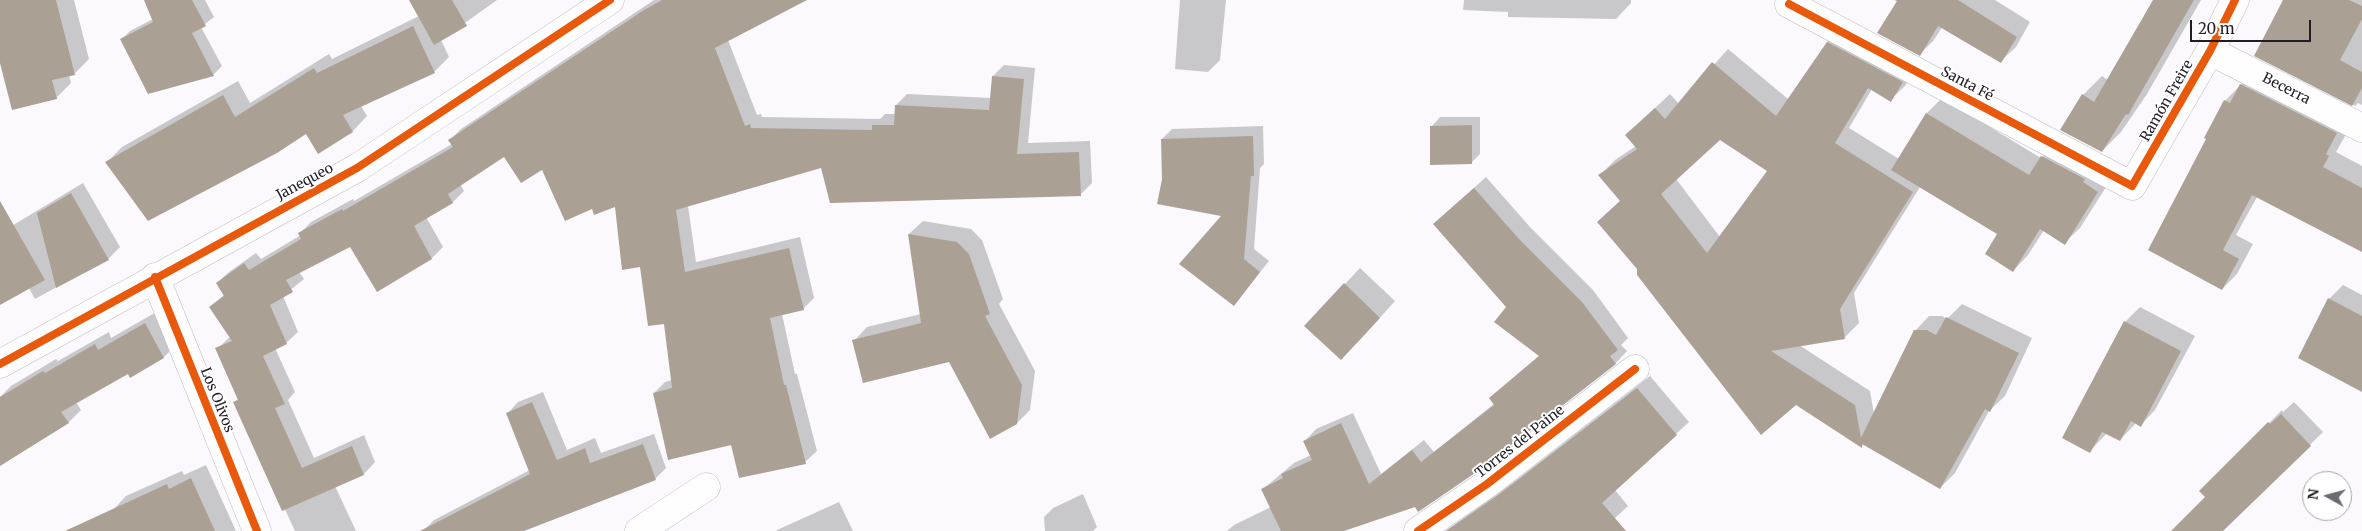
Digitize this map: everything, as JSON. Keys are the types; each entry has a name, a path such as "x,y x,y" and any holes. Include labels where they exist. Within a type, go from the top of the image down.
{"street":[{"name":"Janequeo","path":"0,364 155,277 357,168 610,0"},
{"name":"Ramón Freire","path":"2132,186 2210,51 2235,0"},
{"name":"Santa Fé","path":"1789,4 2132,186"},
{"name":"Becerra","path":"2210,51 2362,128"},
{"name":"Los Olivos","path":"155,277 257,531"},
{"name":"Torres del Paine","path":"1418,531 1487,484 1635,369"},
{"path":"639,531 706,487"}],"building":[{"path":"0,0 56,0 75,75 52,80 57,99 12,110 0,63"},
{"path":"144,0 192,0 206,26 192,33 214,76 148,94 120,39 153,22"},
{"path":"409,0 452,0 467,26 434,45"},
{"path":"662,0 807,0 715,48 745,126 750,124 751,128 872,130 872,125 894,125 895,105 989,110 992,76 1024,79 1017,154 1079,152 1081,196 830,203 821,168 676,210 685,272 789,248 804,310 770,318 784,385 786,385 806,464 739,478 731,445 668,460 653,393 672,388 664,324 648,326 640,267 622,270 615,207 594,215 592,209 565,221 542,170 521,183 504,157 448,194 453,203 414,226 432,259 377,292 350,247 286,280 293,292 270,305 287,344 263,356 285,404 275,408 302,468 352,446 364,475 282,511 233,402 238,400 215,348 232,341 209,307 224,296 216,283 244,263 249,270 301,239 298,233 342,209 343,211 453,147 448,140"},
{"path":"1894,0 1958,0 2017,37 2001,63 1938,26 1920,56 1877,33 1897,1"},
{"path":"2153,0 2194,0 2128,115 2126,114 2102,152 2060,130 2082,94 2094,102"},
{"path":"2283,0 2349,0 2362,6 2362,19 2340,60 2362,72 2362,88 2352,106 2254,56"},
{"path":"413,26 435,73 343,115 353,132 318,154 306,134 277,153 148,221 105,162 223,95 235,117 314,68 317,73"},
{"path":"1827,42 1903,82 1891,102 1868,88 1835,143 1913,192 1840,309 1845,339 1771,351 1855,405 1861,438 1914,330 1927,330 1936,335 1946,317 2019,353 1990,412 1985,409 1940,489 1862,444 1862,448 1796,405 1761,435 1637,275 1637,269 1597,222 1620,201 1598,175 1637,149 1625,135 1655,108 1665,119 1712,62 1776,116","holes":["1720,140 1767,171 1707,253 1661,194"]},
{"path":"2240,84 2337,133 2326,154 2329,156 2323,167 2362,188 2362,252 2252,195 2223,250 2239,259 2222,290 2148,250 2206,139 2204,138 2224,100 2230,103"},
{"path":"1926,113 2029,175 2041,156 2085,179 2083,182 2098,192 2065,245 2040,229 2013,272 1985,254 1997,234 1891,170"},
{"path":"1472,125 1472,164 1430,165 1430,126"},
{"path":"1253,136 1254,176 1251,176 1244,259 1260,272 1234,306 1179,264 1221,216 1157,204 1162,179 1161,139"},
{"path":"1474,188 1519,239 1582,302 1618,350 1610,356 1616,364 1478,471 1418,512 1415,507 1344,531 1281,531 1261,489 1283,478 1281,474 1312,460 1303,441 1341,423 1369,484 1412,450 1421,462 1494,405 1489,398 1539,356 1494,322 1506,307 1433,224"},
{"path":"71,193 109,260 56,288 37,213"},
{"path":"0,201 45,280 0,305"},
{"path":"908,234 957,242 969,254 990,314 985,316 1022,385 1017,424 990,439 949,362 863,383 852,340 921,323"},
{"path":"1344,283 1380,318 1341,360 1304,326"},
{"path":"2328,298 2362,316 2362,392 2298,358"},
{"path":"2124,321 2181,351 2141,427 2131,421 2120,441 2102,432 2090,453 2062,438"},
{"path":"145,323 164,358 130,378 128,374 61,412 69,423 0,466 0,397 43,371 45,373 95,344 98,350"},
{"path":"1637,388 1677,435 1602,503 1626,531 1446,531 1497,496"},
{"path":"532,402 557,460 585,448 590,463 643,444 656,480 524,531 420,531 530,474 506,413"},
{"path":"2281,414 2311,446 2223,531 2171,531 2205,497 2199,491 2268,422 2270,424"},
{"path":"191,478 215,531 65,531 167,484 169,489"}],"cycle path":[{"path":"0,364 357,168 610,0"},
{"path":"1789,4 2132,186 2210,51 2235,0"},
{"path":"155,277 257,531"},
{"path":"1418,531 1487,484 1635,369"}]}
